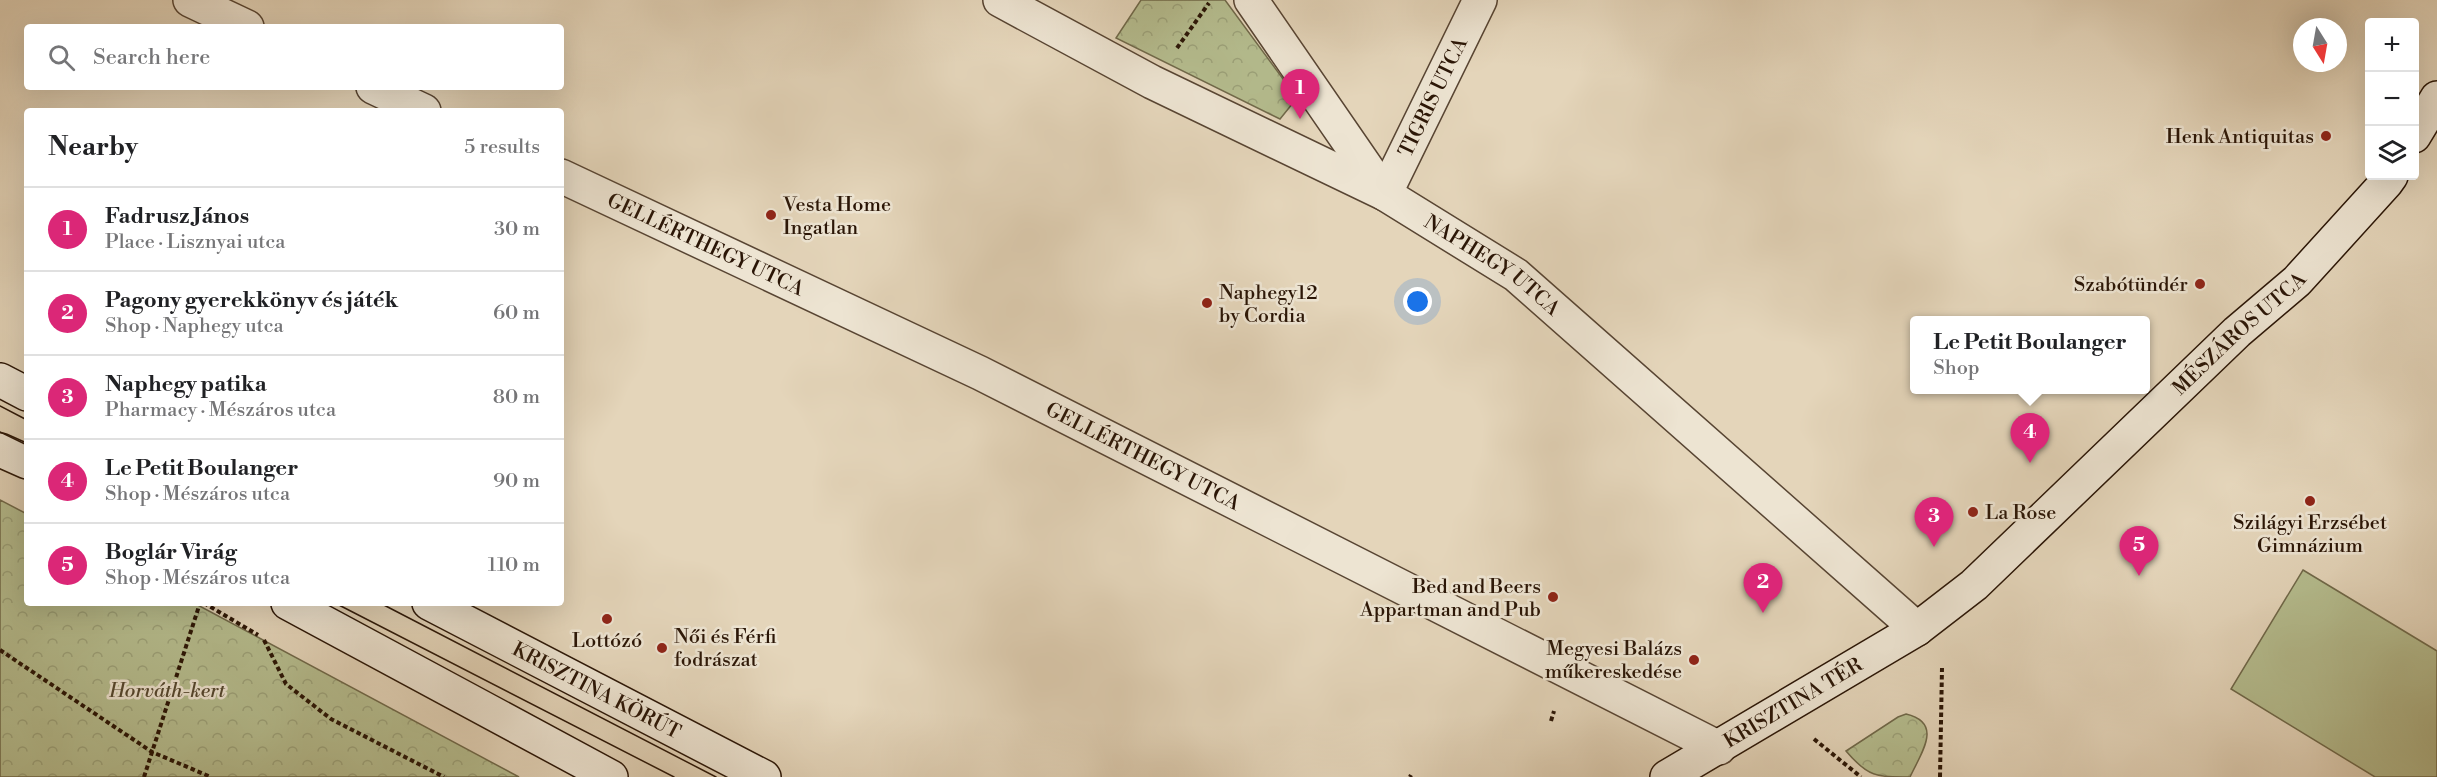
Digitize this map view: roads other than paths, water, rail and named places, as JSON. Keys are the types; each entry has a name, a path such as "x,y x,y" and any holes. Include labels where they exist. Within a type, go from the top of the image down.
{"street":[{"path":"189,0 241,24"},
{"name":"NAPHEGY UTCA","path":"1000,0 1152,82 1385,194 1516,275 1917,629"},
{"path":"1251,0 1385,194"},
{"name":"TIGRIS UTCA","path":"1385,194 1480,0"},
{"path":"379,90 418,108"},
{"path":"2419,129 2437,98"},
{"name":"GELLÉRTHEGY UTCA","path":"564,177 980,373 1719,748"},
{"name":"MÉSZÁROS UTCA","path":"1917,629 1974,585 2236,332 2297,281 2387,180"},
{"path":"0,380 24,392"},
{"path":"0,450 24,461"},
{"path":"294,606 611,777"},
{"name":"KRISZTINA KÖRÚT","path":"435,606 764,777"},
{"name":"KRISZTINA TÉR","path":"1667,777 1917,629"}],"tram line":[{"path":"0,406 24,418"},
{"path":"0,432 24,444"},
{"path":"341,606 674,777"},
{"path":"386,606 716,777"}],"place":[{"name":"Fadrusz János","path":"1300,119"},
{"name":"Henk Antiquitas","path":"2326,136"},
{"name":"Vesta Home Ingatlan","path":"771,215"},
{"name":"Szabótündér","path":"2200,284"},
{"name":"Naphegy12 by Cordia","path":"1207,303"},
{"name":"Le Petit Boulanger","path":"2030,463"},
{"name":"Szilágyi Erzsébet Gimnázium","path":"2310,501"},
{"name":"La Rose","path":"1973,512"},
{"name":"Naphegy patika","path":"1934,547"},
{"name":"Boglár Virág","path":"2139,576"},
{"name":"Bed and Beers Appartman and Pub","path":"1553,597"},
{"name":"Pagony gyerekkönyv és játék","path":"1763,613"},
{"name":"Lottózó","path":"607,619"},
{"name":"Női és Férfi fodrászat","path":"662,648"},
{"name":"Megyesi Balázs műkereskedése","path":"1694,660"}],"park label":[{"name":"Horváth-kert","path":"167,690"}]}
